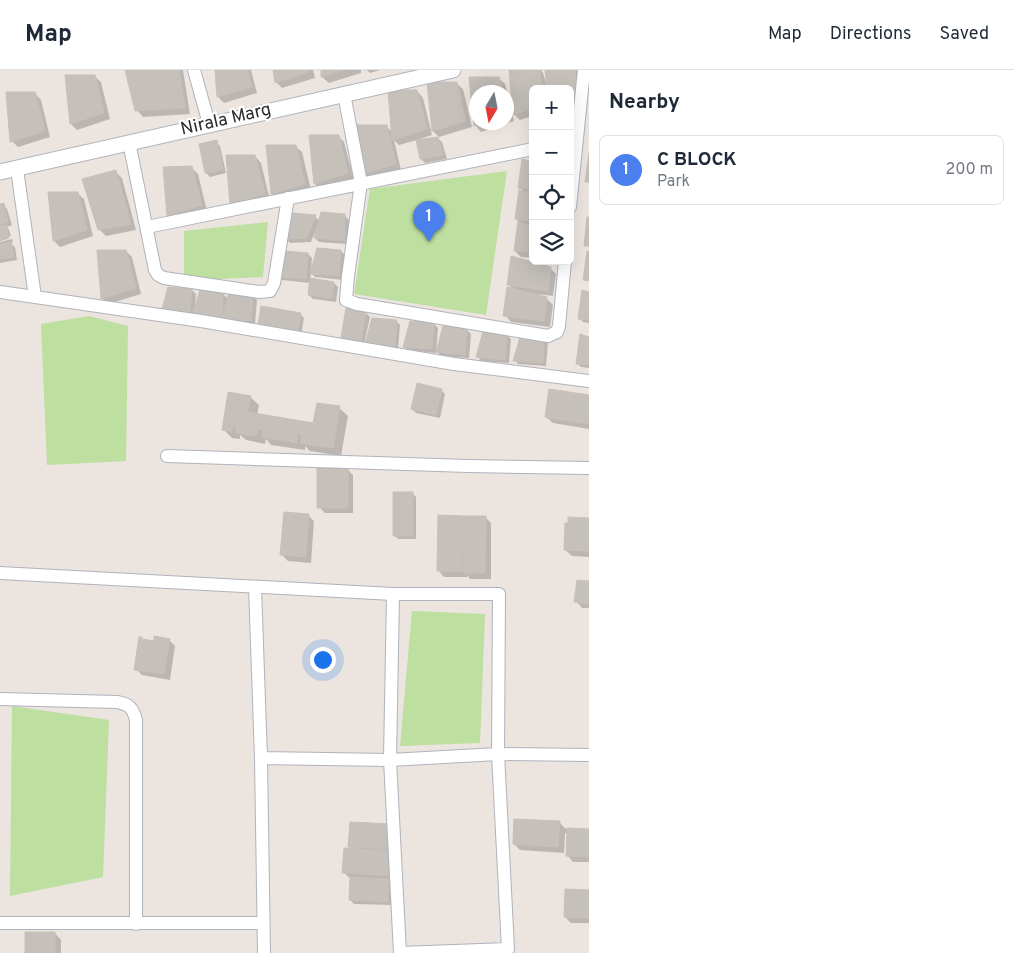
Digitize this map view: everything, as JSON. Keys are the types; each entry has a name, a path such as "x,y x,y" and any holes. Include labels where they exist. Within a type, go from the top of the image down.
{"street":[{"path":"194,70 209,124"},
{"name":"Nirala Marg","path":"0,172 453,70"},
{"path":"574,134 584,70"},
{"path":"344,94 361,183 346,300 357,304 548,336 558,332 565,265"},
{"path":"129,142 155,270 158,275 164,278 259,292 270,291 274,283 288,198"},
{"path":"146,227 529,149"},
{"path":"18,169 35,297"},
{"path":"0,292 221,324 454,364 589,381"},
{"path":"167,456 589,468"},
{"path":"0,573 393,594 499,594 498,754 508,949 400,953 390,760 393,594"},
{"path":"255,587 261,758 264,953"},
{"path":"0,699 117,702 126,704 134,710 136,720 136,924"},
{"path":"261,758 390,760 498,754 589,755"},
{"path":"0,923 263,923"}],"green space":[{"path":"507,171 486,315 354,294 370,189"},
{"path":"268,222 263,277 184,281 184,231"},
{"path":"89,316 128,326 126,461 47,465 41,324"},
{"path":"412,611 485,614 480,743 400,746"},
{"path":"12,706 109,720 103,877 10,896"}],"building":[{"path":"125,70 179,70 185,108 135,111"},
{"path":"215,70 247,70 252,87 217,97"},
{"path":"273,70 309,70 309,72 275,83"},
{"path":"321,70 344,70 321,77"},
{"path":"509,70 539,70 542,85 529,85 529,109 514,115 514,85 510,85"},
{"path":"545,70 575,70 577,93 574,94 574,85 547,85"},
{"path":"65,75 95,75 104,113 70,124"},
{"path":"469,77 499,77 501,85 470,85"},
{"path":"427,82 457,82 466,121 432,131"},
{"path":"388,90 417,90 427,129 392,140"},
{"path":"6,92 35,92 45,131 10,142"},
{"path":"357,125 387,125 396,164 361,175"},
{"path":"309,135 339,135 348,173 314,184"},
{"path":"438,137 443,155 420,159 416,140"},
{"path":"217,140 223,170 205,173 199,144"},
{"path":"266,145 296,145 305,184 271,194"},
{"path":"589,153 589,182 585,182"},
{"path":"226,155 255,155 265,194 230,204"},
{"path":"522,159 529,161 529,189 518,188"},
{"path":"192,166 202,205 167,216 163,167"},
{"path":"116,170 131,224 98,230 82,179"},
{"path":"519,190 529,193 529,221 515,219"},
{"path":"48,192 78,192 87,230 53,241"},
{"path":"4,203 8,222 0,224 0,204"},
{"path":"321,212 345,214 344,241 314,238"},
{"path":"292,213 316,215 307,238 284,239"},
{"path":"587,217 589,217 589,246 584,246"},
{"path":"518,222 529,225 529,253 514,251"},
{"path":"6,224 9,238 0,241 0,226"},
{"path":"11,242 14,257 0,259 0,244"},
{"path":"317,248 341,250 339,276 310,274"},
{"path":"97,250 126,250 136,288 101,299"},
{"path":"284,251 308,253 306,279 277,277"},
{"path":"587,251 589,252 589,281 583,280"},
{"path":"511,256 529,261 529,265 551,267 548,291 507,285"},
{"path":"310,278 334,282 332,298 308,295"},
{"path":"168,287 192,289 190,315 161,313"},
{"path":"507,287 547,297 544,321 503,316"},
{"path":"200,290 223,292 222,319 192,316"},
{"path":"582,290 589,292 589,320 578,319"},
{"path":"229,292 253,295 251,321 222,318"},
{"path":"261,306 301,313 298,332 258,325"},
{"path":"346,308 366,312 361,342 341,338"},
{"path":"372,318 397,320 395,346 365,344"},
{"path":"410,321 434,323 432,349 403,347"},
{"path":"443,326 467,328 465,355 436,352"},
{"path":"483,331 507,334 505,360 476,357"},
{"path":"521,334 544,337 543,363 513,361"},
{"path":"580,334 589,337 589,365 576,364"},
{"path":"417,383 442,389 436,415 411,409"},
{"path":"549,389 589,395 589,424 545,417"},
{"path":"228,392 251,396 248,412 313,423 317,403 340,406 333,448 300,443 302,435 298,434 297,443 262,437 263,430 258,429 257,436 236,433 237,428 232,427 232,432 222,430"},
{"path":"317,468 348,468 348,508 317,508"},
{"path":"393,492 413,492 413,536 393,536"},
{"path":"284,512 309,514 306,557 280,555"},
{"path":"438,515 463,516 461,572 437,571"},
{"path":"463,516 486,516 485,573 463,573"},
{"path":"568,517 589,518 589,551 564,550 565,523 568,523"},
{"path":"577,580 589,581 589,604 574,602"},
{"path":"154,636 170,639 164,674 134,670 139,637 154,641"},
{"path":"514,819 560,821 558,847 513,844"},
{"path":"350,822 391,824 390,849 348,847"},
{"path":"567,828 589,829 589,857 566,856"},
{"path":"344,848 392,851 390,876 342,873"},
{"path":"350,877 389,879 388,902 349,900"},
{"path":"565,889 589,890 589,918 564,917"},
{"path":"25,932 55,932 55,953 25,953"}],"place":[{"name":"C BLOCK","path":"429,242"}]}
